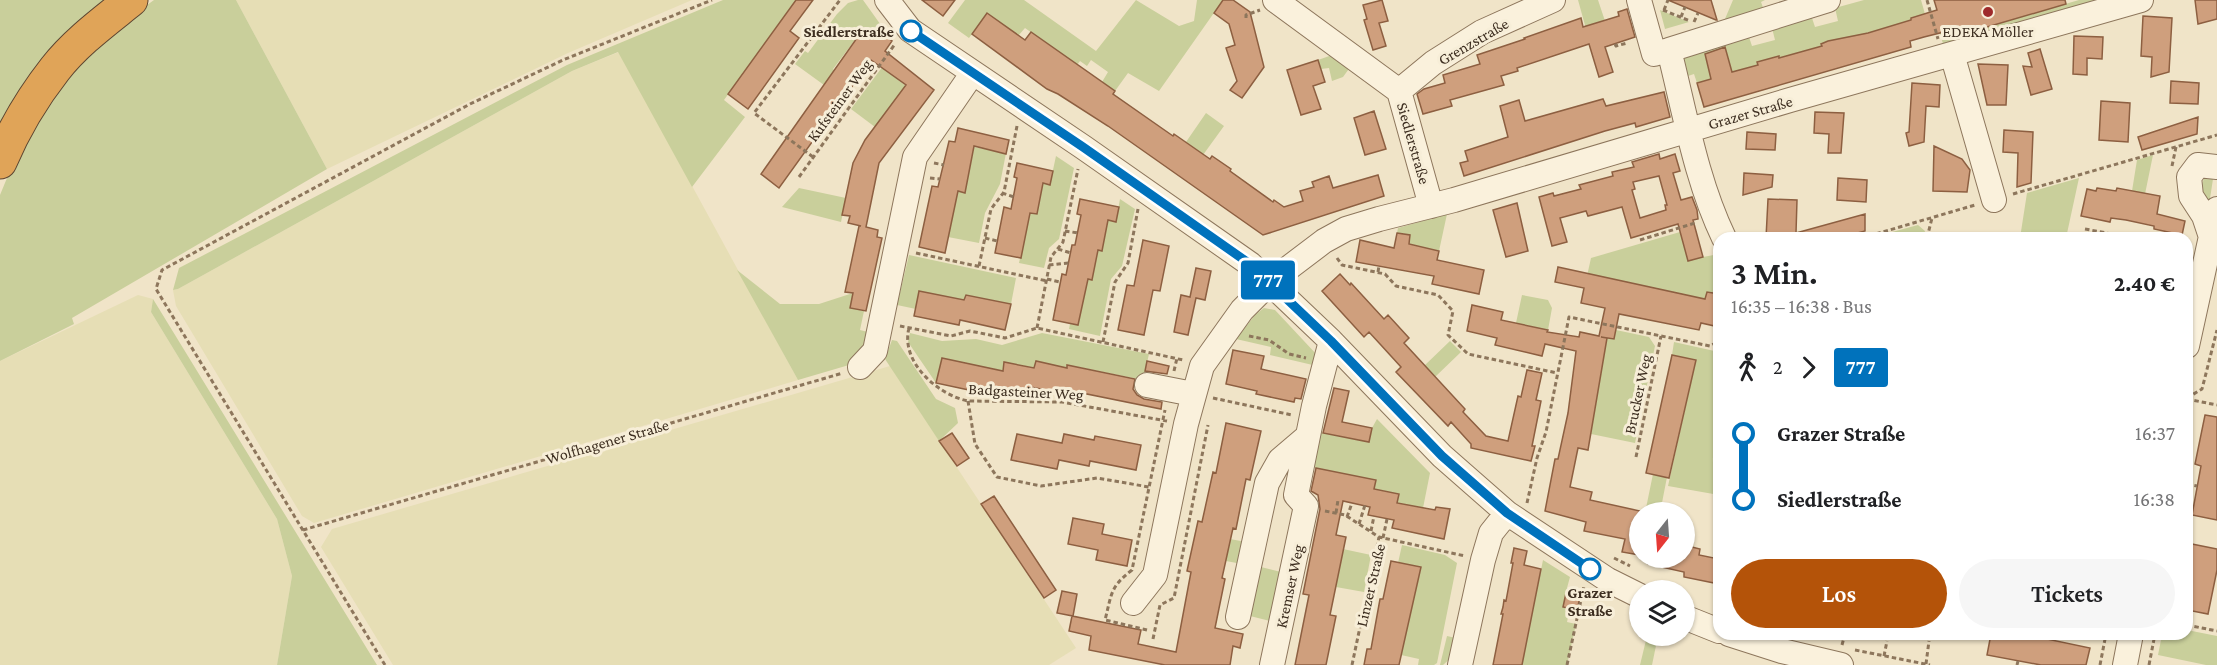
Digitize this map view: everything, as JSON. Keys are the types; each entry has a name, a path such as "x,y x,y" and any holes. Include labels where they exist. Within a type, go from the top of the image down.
{"highway":[{"path":"0,162 24,114 56,68 90,33 131,0"}],"street":[{"path":"886,0 910,30 1250,264 1270,282 1328,352 1442,456 1515,518 1632,580"},
{"name":"Siedlerstraße","path":"1275,0 1399,91 1431,206"},
{"name":"Grenzstraße","path":"1399,91 1433,63 1482,32 1553,0"},
{"name":"Grazer Straße","path":"1133,603 1155,575 1160,489 1174,422 1193,394 1202,366 1242,310 1270,282 1324,241 1357,226 2141,0"},
{"path":"1646,3 1654,54 1823,1"},
{"path":"1669,50 1716,232"},
{"path":"1948,55 1994,200"},
{"path":"860,368 875,351 915,157 972,74"},
{"path":"2211,237 2204,216 2191,196 2189,177 2198,165 2217,167"},
{"path":"2193,319 2217,209"},
{"name":"Kremser Weg","path":"1272,665 1306,506 1296,495 1309,428 1328,352"},
{"path":"1158,387 1193,394"},
{"path":"1238,617 1267,483 1280,460 1309,428"},
{"path":"1460,665 1491,533 1515,518"},
{"path":"1695,621 1713,629"},
{"path":"1748,640 1782,651 1842,651"},
{"path":"2125,665 2131,640"}],"path":[{"path":"385,665 156,289 162,270 470,104 563,60 712,0"},
{"name":"Kufsteiner Weg","path":"813,157 754,113 840,0"},
{"path":"1664,10 1668,0"},
{"path":"1927,0 1948,55"},
{"path":"1646,3 1720,33"},
{"path":"1681,17 1685,7"},
{"path":"1694,23 1698,13"},
{"name":"Kufsteiner Weg","path":"799,177 893,45 910,30"},
{"path":"1615,44 1616,46 1627,43"},
{"path":"979,266 992,209 1002,194 1021,106"},
{"path":"1884,232 2217,135"},
{"path":"1037,328 1051,257 1063,242 1083,147"},
{"path":"1103,342 1115,282 1128,263 1142,189"},
{"path":"1002,194 1014,197"},
{"path":"1928,232 1932,218"},
{"path":"2085,228 2104,232"},
{"path":"1065,231 1078,233"},
{"path":"1640,240 1713,236"},
{"path":"985,238 997,241"},
{"path":"1324,241 1342,265 1385,274 1396,286 1438,295 1453,311 1448,335 1468,354 1557,373 1546,432 1515,518"},
{"path":"897,248 1060,282"},
{"path":"1057,249 1071,253"},
{"path":"1049,265 1069,263"},
{"path":"1378,272 1379,266"},
{"name":"Brucker Weg","path":"1557,373 1569,317 1710,346 1713,344"},
{"path":"882,322 951,336 970,331 1005,338 1037,328 1177,358 1202,366"},
{"name":"Badgasteiner Weg","path":"909,328 906,337 908,346 925,376 939,390 953,398 968,401 1062,402 1174,422"},
{"path":"2193,394 2202,389 2217,330"},
{"path":"1225,331 1269,340 1289,354 1328,352"},
{"name":"Brucker Weg","path":"1636,457 1661,336"},
{"path":"1147,630 1105,620 1117,581 1132,570 1160,489 1174,422 1158,387 1177,358"},
{"name":"Wolfhagener Straße","path":"303,530 860,368"},
{"path":"1193,394 1309,428"},
{"path":"2193,399 2217,405"},
{"path":"968,401 975,444 997,477 1041,486 1097,478 1160,489"},
{"path":"2193,485 2198,486"},
{"path":"1336,513 1338,500"},
{"path":"1347,517 1352,502"},
{"path":"1306,506 1347,517 1381,537 1387,519"},
{"path":"1359,524 1365,506"},
{"path":"1371,531 1374,516"},
{"name":"Linzer Straße","path":"1352,665 1381,537 1483,560"},
{"path":"1567,665 1596,560 1636,570"},
{"path":"2193,627 2217,631"},
{"path":"2100,665 2105,640"},
{"path":"2149,665 2154,640"},
{"path":"1884,656 1887,642"},
{"path":"1842,651 1884,656 1928,665 1929,642"}],"shaded area":[{"path":"236,0 692,0 568,53 327,169"},
{"path":"619,52 798,380 314,523 302,516 176,306 173,290 572,71"},
{"path":"138,295 153,299 151,312 277,519 292,576 277,665 0,665 0,361"},
{"path":"890,366 1076,648 1049,665 393,665 321,547 332,529"}],"green space":[{"path":"0,0 117,0 0,147"},
{"path":"154,0 236,0 327,169 72,318 74,324 0,361 0,195 27,138 63,86 105,40"},
{"path":"723,0 796,0 724,100 745,117 692,187 618,52 572,71 173,290 179,268 567,65"},
{"path":"863,0 883,28 876,37 864,28 833,69 835,71 824,85 795,64 805,51 808,53 837,14 848,3"},
{"path":"965,0 1024,0 1096,51 1136,0 1179,26 1194,21 1197,0 1223,0 1159,91 1128,73 1115,91 1102,82 1108,72 1091,60 1087,66 1080,61 1077,65 1025,28 1018,36 987,14 969,38 948,23"},
{"path":"1578,0 1598,0 1605,21 1591,25 1594,34 1588,36"},
{"path":"1733,0 1765,0 1761,2 1765,13 1722,26"},
{"path":"1864,0 1921,0 1927,21 1917,16 1911,18 1912,23 1904,23 1843,40 1842,38 1780,58 1779,56 1757,62 1758,65 1697,83 1694,74 1685,77 1681,56 1748,34 1752,46 1775,40 1772,28 1811,15 1815,27 1838,21 1835,8"},
{"path":"2079,0 2112,0 1944,47 1937,24 1941,24 1946,39"},
{"path":"1660,10 1689,22 1665,29"},
{"path":"1335,54 1351,66 1343,77 1332,81 1329,68 1321,69 1318,60"},
{"path":"883,66 906,86 875,127 851,109"},
{"path":"1206,113 1224,126 1195,166 1186,142"},
{"path":"974,147 1006,153 1000,184 985,213 979,243 948,237 958,191 965,192"},
{"path":"2153,155 2145,194 2132,191 2137,160"},
{"path":"1056,156 1074,168 1059,239 1049,248 1044,268 1019,263 1030,213 1037,214 1043,183 1050,184"},
{"path":"2205,175 2210,175 2213,179 2209,205 2200,191"},
{"path":"2079,178 2067,232 2021,232 2027,193"},
{"path":"799,188 846,198 841,222 782,207"},
{"path":"1120,199 1135,209 1122,266 1111,279 1100,336 1069,329 1070,324 1078,325 1088,279 1092,280 1098,250 1101,251 1108,220 1116,221"},
{"path":"1447,214 1439,251 1409,244 1410,235 1397,233 1398,228"},
{"path":"1918,225 1925,231 1925,232 1892,232"},
{"path":"1680,232 1703,257 1713,255 1713,293 1707,292 1705,299 1647,287 1585,285 1591,258"},
{"path":"909,255 1016,278 1011,304 966,295 964,300 920,291 916,309 897,305"},
{"path":"737,270 780,304 819,304 853,293 851,308 864,311 860,330 872,333 872,339 849,365 798,380"},
{"path":"1522,295 1548,300 1552,308 1548,330 1516,323"},
{"path":"153,299 377,665 277,665 292,576 277,519 151,312"},
{"path":"1264,308 1275,310 1318,356 1317,366 1270,355 1271,347 1236,339 1255,315"},
{"path":"1616,330 1649,337 1655,346 1635,443 1591,434 1607,338 1614,339"},
{"path":"910,333 942,341 976,339 1002,345 1042,333 1149,354 1143,380 1036,361 1034,368 1005,362 1003,371 942,358 936,383 908,342"},
{"path":"892,340 897,341 936,399 955,408 958,423 939,441 885,359"},
{"path":"1450,341 1461,352 1435,377 1424,366"},
{"path":"1674,342 1713,351 1713,494 1668,486 1696,360 1672,355"},
{"path":"1377,419 1430,473 1423,508 1397,503 1399,494 1374,489 1375,480 1312,467 1318,432 1369,442"},
{"path":"1653,474 1667,477 1662,502 1647,502"},
{"path":"1230,539 1246,542 1242,564 1226,561"},
{"path":"1402,545 1445,555 1457,563 1437,663 1434,665 1418,665 1419,659 1401,655 1421,568 1398,563"},
{"path":"1343,549 1371,555 1364,592 1336,587"},
{"path":"1543,560 1570,577 1567,588 1574,589 1567,622 1576,624 1567,665 1522,665"},
{"path":"1261,567 1285,573 1274,622 1250,616"},
{"path":"2193,631 2217,636 2217,665 2206,665 2158,655 2161,640 2193,640"},
{"path":"1447,636 1460,639 1453,656 1440,665"},
{"path":"1645,646 1656,646 1652,665 1640,665"}],"building":[{"path":"796,0 813,0 790,31 799,38 748,109 728,94"},
{"path":"922,0 955,0 943,16"},
{"path":"1223,0 1233,0 1250,12 1264,67 1242,98 1230,90 1237,81 1226,48 1235,45 1229,24 1214,13"},
{"path":"1382,0 1388,21 1379,23 1386,46 1373,50 1364,20 1367,19 1363,5"},
{"path":"1668,0 1711,0 1717,20 1716,20"},
{"path":"1934,0 2065,0 2066,4 1946,39 1944,32 1924,37 1910,41 1911,47 1704,107 1697,83 1711,79 1705,54 1725,47 1732,72 1758,65 1757,62 1822,46 1821,44 1828,41 1868,33 1911,20 1911,18 1937,10"},
{"path":"2195,0 2217,0 2217,19 2198,24"},
{"path":"1627,9 1635,37 1605,47 1613,72 1599,77 1589,44 1517,68 1518,71 1501,76 1504,85 1450,100 1452,106 1423,114 1417,94 1424,89 1445,83 1443,75 1480,64 1477,55 1581,18 1583,27 1619,16 1618,12"},
{"path":"987,13 1025,40 1031,32 1115,91 1113,94 1173,136 1174,134 1210,159 1212,156 1273,202 1274,200 1284,207 1303,201 1300,191 1314,187 1312,182 1329,176 1333,188 1378,175 1384,196 1263,235 1108,126 1047,89 972,34"},
{"path":"2143,16 2172,18 2169,72 2151,77 2152,57 2141,56"},
{"path":"864,28 876,37 880,31 892,41 885,51 934,90 879,163 866,227 878,230 877,237 882,238 866,311 850,308 853,293 845,292 859,226 861,226 848,223 850,216 842,215 853,163 865,140 906,85 871,60 779,188 761,174"},
{"path":"2074,36 2103,37 2102,59 2087,58 2087,75 2073,74"},
{"path":"2040,49 2052,89 2031,95 2023,66 2032,67 2028,53"},
{"path":"1318,60 1325,82 1313,86 1321,109 1301,115 1287,70"},
{"path":"1978,64 2008,65 2006,105 1987,105"},
{"path":"2171,81 2199,83 2198,104 2170,103"},
{"path":"1912,83 1940,85 1939,107 1926,106 1924,142 1909,146 1906,133 1909,132"},
{"path":"1664,92 1670,117 1636,127 1635,123 1605,131 1464,176 1460,163 1468,161 1465,151 1508,137 1500,106 1519,100 1525,121 1603,99 1606,106"},
{"path":"2101,101 2130,103 2128,142 2099,140"},
{"path":"1374,111 1386,149 1365,155 1354,118"},
{"path":"1815,112 1844,113 1841,153 1828,153 1829,134 1814,133"},
{"path":"2198,117 2197,134 2142,150 2138,137"},
{"path":"958,128 1009,140 1006,154 974,146 965,193 958,191 945,253 919,247 932,186 938,187 949,141 955,142"},
{"path":"2004,130 2033,132 2031,183 2017,187 2018,153 2003,152"},
{"path":"1747,132 1776,134 1775,150 1746,149"},
{"path":"1934,146 1962,159 1970,170 1967,192 1933,191"},
{"path":"1659,154 1660,159 1675,154 1680,171 1673,173 1681,200 1692,197 1697,210 1698,219 1693,220 1703,257 1688,261 1678,224 1631,238 1622,207 1588,216 1586,211 1560,218 1567,242 1552,246 1539,197 1553,193 1554,196 1581,189 1579,185 1613,176 1612,172 1634,167 1632,162","holes":["1659,176 1667,205 1665,205 1666,210 1640,218 1632,190 1635,189 1633,182"]},
{"path":"1017,163 1053,171 1050,185 1043,183 1037,214 1030,213 1021,258 995,253 1004,207 1011,209 1017,178 1014,177"},
{"path":"1744,173 1773,175 1772,187 1743,195"},
{"path":"1838,178 1867,180 1866,202 1837,200"},
{"path":"2097,188 2116,191 2117,188 2160,196 2157,214 2185,221 2183,232 2168,232 2154,229 2154,226 2126,220 2111,218 2110,222 2081,216 2087,189 2096,191"},
{"path":"1080,199 1119,207 1116,222 1108,220 1102,251 1098,250 1092,280 1088,279 1078,325 1053,320 1062,274 1066,275 1072,245 1075,245 1081,215 1077,214"},
{"path":"1768,199 1797,200 1796,232 1766,232"},
{"path":"1517,203 1528,251 1506,257 1493,210"},
{"path":"1865,214 1865,231 1861,232 1800,232"},
{"path":"1397,233 1410,235 1409,244 1439,251 1437,260 1484,270 1479,294 1432,284 1434,276 1356,262 1360,240 1394,248"},
{"path":"1143,240 1169,246 1160,291 1153,290 1144,335 1118,330 1127,285 1134,286"},
{"path":"1558,267 1705,299 1707,292 1713,293 1713,326 1701,323 1699,330 1619,314 1614,339 1601,337 1607,338 1588,450 1578,448 1570,487 1592,492 1590,500 1629,509 1629,553 1622,552 1625,539 1584,531 1586,522 1545,511 1555,459 1558,459 1568,413 1576,351 1545,344 1542,356 1495,345 1497,338 1467,331 1472,305 1503,312 1501,320 1548,330 1547,332 1579,337 1580,332 1599,336 1605,308 1581,303 1584,288 1555,282"},
{"path":"1196,268 1211,271 1205,300 1196,298 1188,335 1174,332 1181,295 1190,297"},
{"path":"1340,274 1384,319 1388,315 1409,338 1404,343 1465,409 1463,412 1486,436 1508,441 1518,396 1521,397 1527,370 1542,373 1536,400 1541,401 1531,461 1471,448 1471,444 1451,422 1448,426 1396,372 1401,367 1369,332 1364,337 1322,291"},
{"path":"919,291 964,300 966,295 1011,304 1005,330 960,320 959,325 914,316"},
{"path":"1233,350 1264,356 1261,369 1306,379 1301,399 1295,398 1294,402 1256,394 1257,391 1226,384"},
{"path":"1672,355 1696,360 1669,478 1646,473"},
{"path":"942,358 1003,371 1004,362 1034,368 1036,361 1135,379 1133,389 1137,395 1144,399 1162,402 1161,409 1062,389 1062,393 1031,387 1029,393 999,387 997,396 936,383"},
{"path":"1147,361 1169,366 1167,374 1145,371"},
{"path":"1334,388 1349,391 1342,422 1372,428 1369,442 1323,433"},
{"path":"2205,415 2217,417 2217,520 2193,515 2201,466 2195,464"},
{"path":"1226,423 1261,431 1250,480 1246,479 1236,529 1233,528 1222,578 1225,579 1215,628 1243,634 1240,648 1233,646 1230,665 1165,665 1089,650 1091,636 1069,631 1072,616 1141,630 1138,644 1176,652 1191,572 1187,571 1198,521 1202,522 1213,472 1216,473"},
{"path":"952,433 969,458 957,466 939,441"},
{"path":"1017,434 1062,443 1064,434 1094,440 1095,436 1141,445 1136,470 1090,461 1089,466 1059,460 1057,469 1011,460"},
{"path":"1316,468 1376,480 1374,489 1399,494 1397,503 1435,510 1436,507 1450,509 1444,539 1392,528 1394,520 1368,515 1370,507 1343,501 1336,535 1346,537 1330,615 1336,616 1326,665 1295,665 1309,595 1303,594 1320,509 1318,495 1311,491"},
{"path":"994,496 1056,590 1044,598 981,504"},
{"path":"1073,518 1104,524 1102,534 1132,540 1127,566 1096,560 1098,550 1068,544"},
{"path":"2193,544 2217,549 2217,570 2208,614 2193,611"},
{"path":"1514,548 1527,551 1524,565 1541,569 1522,665 1493,665 1503,614 1501,614 1504,600 1506,601 1513,563 1511,563"},
{"path":"1695,548 1700,549 1699,555 1713,558 1713,583 1684,577 1684,572 1666,568 1695,568"},
{"path":"1391,561 1421,567 1399,665 1364,665 1367,649 1371,649 1380,599 1383,599"},
{"path":"1062,591 1077,594 1073,616 1057,613"},
{"path":"1566,593 1580,597 1577,610 1563,607"},
{"path":"1990,640 2052,640 2090,648 2086,665 2041,665 1987,655"}],"bus line":[{"name":"777","path":"911,31 1083,147 1250,264 1331,341 1442,456 1507,513 1590,569"}],"place":[{"name":"EDEKA Möller","path":"1988,12"},
{"name":"Siedlerstraße","path":"911,31"},
{"name":"Grazer Straße","path":"1590,569"}]}
